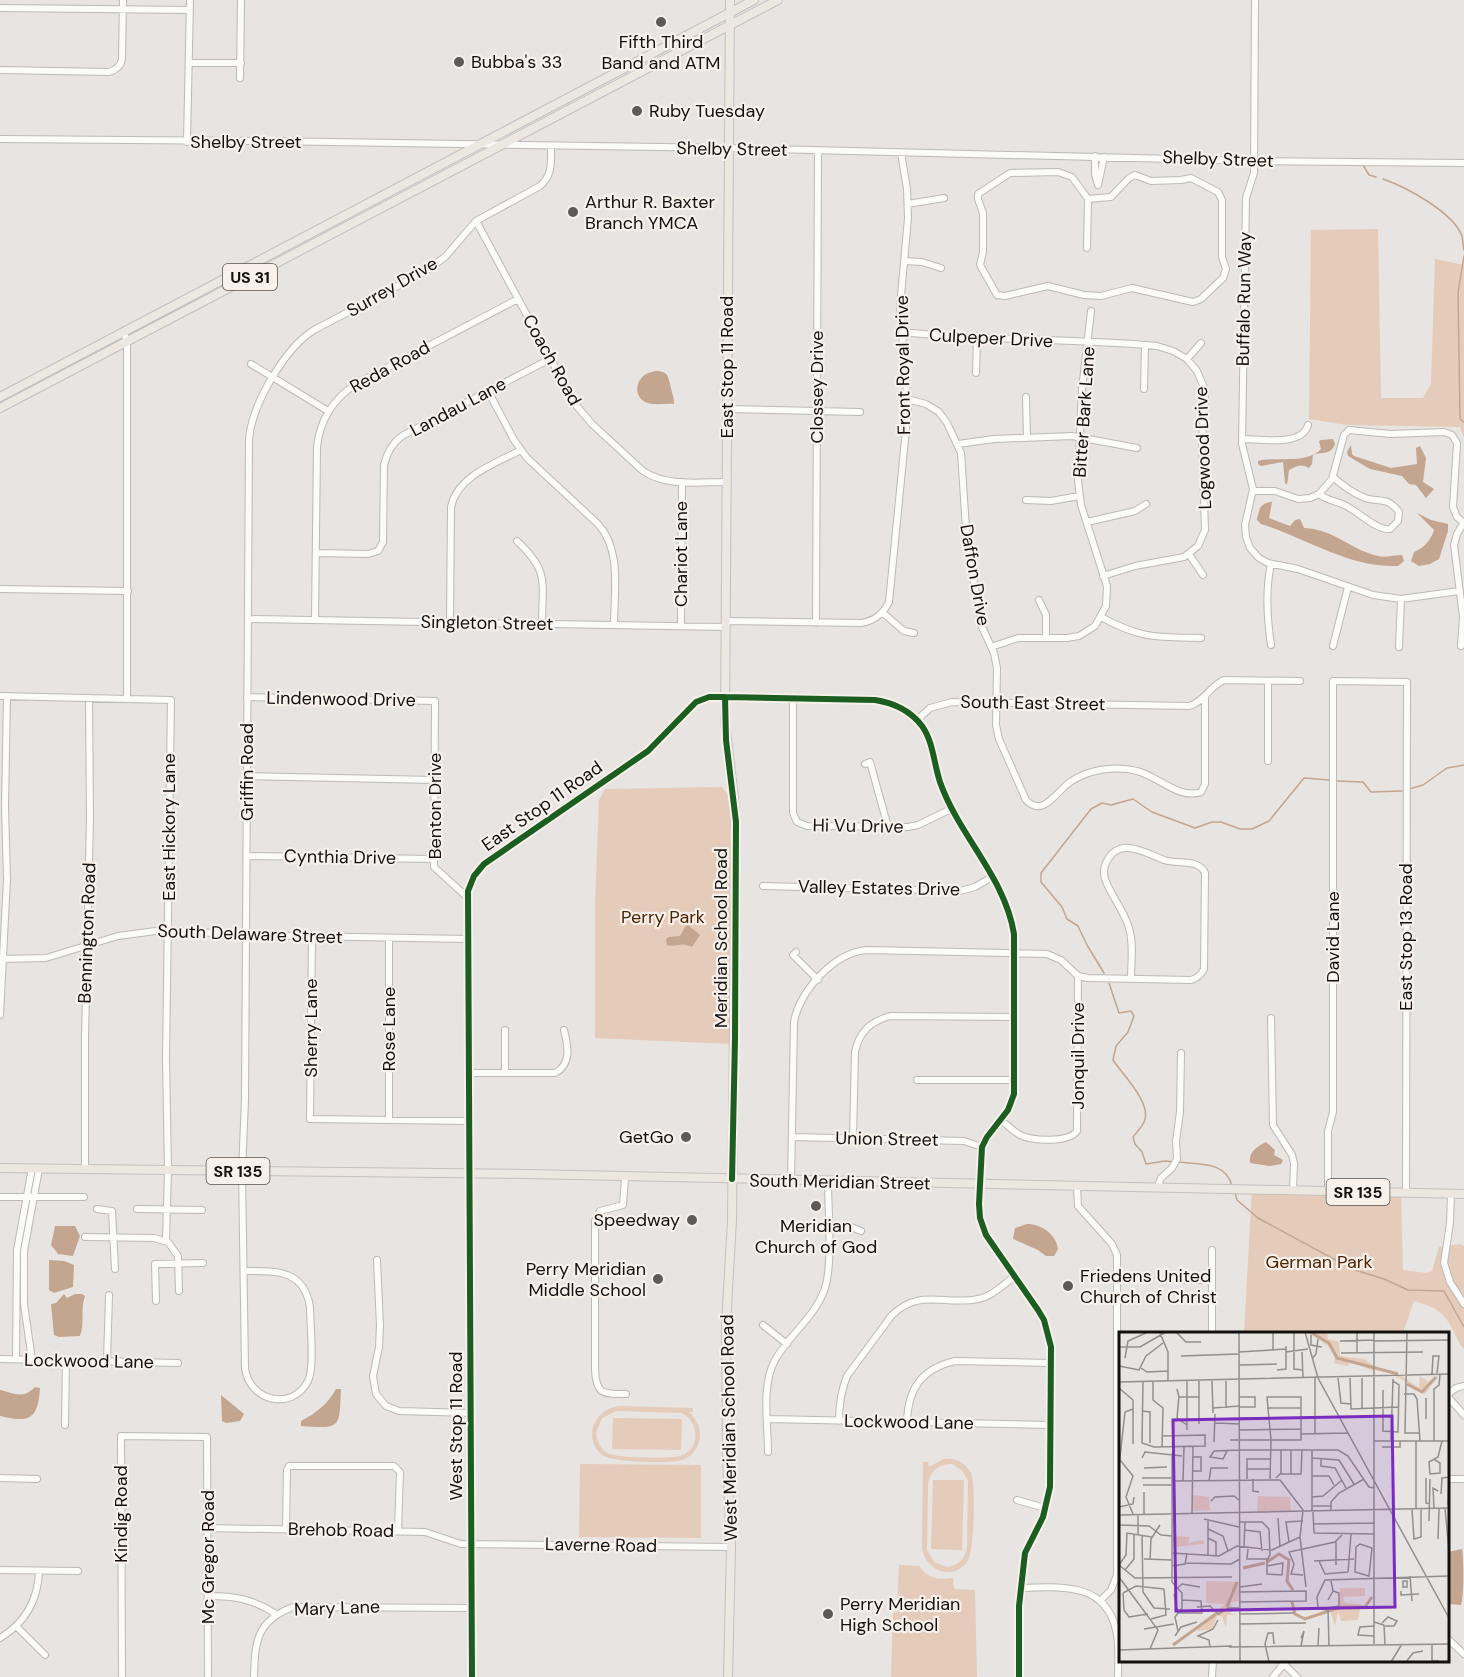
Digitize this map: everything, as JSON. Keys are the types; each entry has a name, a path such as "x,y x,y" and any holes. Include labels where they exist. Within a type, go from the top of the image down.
{"main road":[{"name":"East Stop 11 Road","path":"725,697 730,0"},
{"name":"US 31","path":"0,397 754,0"},
{"name":"US 31","path":"0,408 778,0"},
{"name":"Meridian School Road","path":"725,697 726,740 736,832 732,1179"},
{"name":"South Meridian Street","path":"0,1168 532,1174 625,1178 1464,1194"},
{"name":"West Meridian School Road","path":"728,1677 731,1547 727,1468 726,1333 732,1234 732,1179"}],"street":[{"path":"0,70 109,72 117,68 122,59 123,0"},
{"path":"187,142 190,0"},
{"path":"240,78 242,0"},
{"name":"Buffalo Run Way","path":"1253,490 1242,439 1245,198 1254,173 1255,0"},
{"path":"0,8 189,10"},
{"path":"189,63 240,63"},
{"name":"Shelby Street","path":"0,139 728,148 1254,161 1464,163"},
{"name":"Surrey Drive","path":"273,378 290,351 306,335 431,268 445,256 476,220 542,185 551,171 551,146"},
{"name":"Clossey Drive","path":"816,623 818,151"},
{"name":"Front Royal Drive","path":"883,612 891,594 907,423 900,298 908,226 908,204 901,153"},
{"path":"1095,156 1095,174 1098,185"},
{"path":"1098,199 1098,185 1104,157"},
{"path":"1087,248 1088,199 1075,180 1062,173 1013,172 998,180 978,196 983,213 983,252 980,264 994,292 1000,296 1048,286 1084,296 1101,296 1132,288 1194,302 1217,284 1226,272 1222,257 1222,200 1218,192 1191,178 1151,181 1136,175 1129,178 1111,197 1088,199"},
{"path":"908,204 944,198"},
{"name":"Coach Road","path":"476,220 575,404 603,434 652,478 682,482 726,482"},
{"path":"904,261 922,262 941,268"},
{"name":"Reda Road","path":"315,620 317,447 320,429 328,411 336,400 356,384 518,299"},
{"name":"Bitter Bark Lane","path":"1091,311 1082,389 1077,477 1079,496 1107,586 1107,600 1101,617"},
{"path":"0,1015 1,959 7,879 4,696 127,698 127,343 124,332"},
{"name":"Culpeper Drive","path":"901,332 945,337 977,336 1146,345 1168,348 1186,359"},
{"path":"975,373 977,336"},
{"path":"1186,359 1201,344"},
{"path":"1144,389 1146,345"},
{"name":"Landau Lane","path":"316,553 368,554 378,551 383,543 384,465 391,447 402,436 550,359"},
{"name":"Logwood Drive","path":"1186,359 1198,374 1204,395 1202,440 1206,522 1201,540 1189,554"},
{"path":"251,364 328,411"},
{"name":"Griffin Road","path":"244,1271 276,1271 290,1275 303,1287 310,1303 311,1371 300,1391 285,1399 269,1398 254,1390 245,1374 242,1171 245,1100 249,435 256,408 273,378"},
{"path":"488,391 521,450 535,466 598,524 606,535 614,559 614,625"},
{"path":"1026,397 1027,437"},
{"name":"Daffon Drive","path":"907,399 926,404 939,412 957,444 963,470 967,544 982,627 997,668 996,726 999,740 1026,800 1030,804 1038,807 1044,806 1072,781 1084,774 1111,769 1137,771 1186,795 1201,792 1205,784 1205,696"},
{"path":"726,409 860,412"},
{"path":"1242,439 1293,439 1303,434 1308,425"},
{"path":"1459,591 1401,599 1373,595 1296,568 1271,564 1259,558 1252,551 1246,537 1245,528 1253,490 1273,491 1298,499 1319,494 1333,477 1344,435 1349,430 1391,434 1443,432 1452,435 1458,446 1453,487 1454,510 1464,523 1456,534 1454,545 1462,617 1461,646"},
{"path":"957,444 1027,437 1079,436 1137,448"},
{"path":"450,623 451,507 455,494 467,480 521,450"},
{"path":"1319,494 1327,500 1347,506 1383,529 1390,529 1400,518 1398,509 1389,501 1363,496 1345,488 1333,477"},
{"name":"Chariot Lane","path":"681,626 682,482"},
{"path":"1026,500 1055,501 1079,496"},
{"path":"1087,522 1135,511 1146,504"},
{"path":"517,541 533,556 542,573 542,624"},
{"path":"1104,576 1143,564 1175,560 1189,554 1203,575"},
{"path":"1271,564 1267,609 1271,645"},
{"path":"1333,646 1348,587"},
{"path":"0,589 128,591"},
{"path":"1399,647 1401,599"},
{"path":"1039,600 1046,615 1046,638"},
{"path":"883,612 904,631 914,633"},
{"name":"Singleton Street","path":"248,619 681,626 863,623 873,620 883,612"},
{"path":"991,647 1018,638 1077,636 1093,628 1101,617 1120,628 1142,635 1201,638"},
{"name":"South East Street","path":"917,720 930,708 945,702 1189,706 1195,705 1224,680 1300,681"},
{"path":"1268,681 1268,761"},
{"name":"David Lane","path":"1328,1192 1328,1131 1333,1100 1333,681 1407,682"},
{"name":"East Stop 13 Road","path":"1406,1193 1407,682"},
{"name":"Lindenwood Drive","path":"247,697 435,701"},
{"name":"East Stop 11 Road","path":"469,1175 468,897 473,878 486,863 648,751 694,704 709,697 725,697"},
{"path":"725,697 887,702 907,711 917,720 927,736 940,782 951,809 1006,901 1011,918 1014,953 1012,1101 982,1147 979,1185 980,1218 986,1235 1044,1320 1049,1335 1050,1363 1050,1487 1045,1508 1025,1553 1020,1588 1018,1677"},
{"name":"Bennington Road","path":"86,1169 85,1037 90,818 89,698"},
{"name":"East Hickory Lane","path":"127,698 171,699 166,1240"},
{"name":"Hi Vu Drive","path":"794,698 793,813 797,822 807,826 918,825 951,809"},
{"name":"Benton Drive","path":"435,701 434,867 468,897"},
{"path":"865,764 870,762 888,827"},
{"path":"247,776 434,780"},
{"path":"791,1181 796,1010 804,994 836,961 848,954 867,950 1053,955 1078,976 1088,978 1131,979 1191,980 1200,976 1204,969 1205,873 1202,867 1197,864 1167,861 1128,847 1115,851 1108,858 1104,873 1130,929 1131,979"},
{"name":"Cynthia Drive","path":"247,856 433,859"},
{"name":"Valley Estates Drive","path":"763,886 962,891 975,887 992,877"},
{"name":"South Delaware Street","path":"1,959 46,958 128,934 169,930 246,935 468,939"},
{"name":"Sherry Lane","path":"312,936 310,1119 389,1120"},
{"name":"Rose Lane","path":"389,938 389,1120"},
{"path":"796,952 793,955 818,980"},
{"name":"Jonquil Drive","path":"1001,1120 1017,1133 1030,1138 1061,1139 1074,1135 1078,1126 1078,976"},
{"path":"853,1138 855,1052 864,1030 871,1024 890,1016 1014,1017"},
{"path":"1271,1018 1273,1125 1292,1155 1293,1191"},
{"path":"505,1030 505,1073"},
{"path":"468,1073 548,1074 562,1069 567,1060 564,1030"},
{"path":"1160,1188 1161,1178 1176,1161 1181,1053"},
{"path":"917,1080 1013,1080"},
{"path":"389,1120 468,1121"},
{"name":"Union Street","path":"792,1137 964,1141 982,1147"},
{"path":"16,1359 16,1250 26,1197 35,1169"},
{"path":"32,1360 24,1304 24,1251 34,1197 35,1169"},
{"name":"West Stop 11 Road","path":"469,1175 472,1677"},
{"path":"625,1178 623,1205 600,1211 595,1221 595,1369 596,1382 602,1392 626,1394"},
{"path":"768,1452 768,1387 771,1370 776,1358 816,1307 826,1285 828,1182"},
{"path":"1077,1186 1078,1206 1112,1244 1117,1255 1119,1458 1117,1575 1111,1590 1100,1601"},
{"path":"1450,1194 1450,1223 1444,1263 1450,1282 1464,1305"},
{"path":"0,1197 84,1197"},
{"path":"96,1209 112,1210 115,1269"},
{"path":"137,1209 202,1210"},
{"path":"828,1227 851,1227 861,1231"},
{"path":"85,1237 166,1240 176,1250 179,1263 179,1291"},
{"path":"1212,1250 1212,1332"},
{"path":"377,1260 380,1335 373,1382 379,1398 399,1411 471,1413"},
{"path":"156,1301 155,1264 202,1263"},
{"path":"839,1421 841,1396 847,1376 900,1307 921,1299 980,1299 1014,1277"},
{"path":"1179,1280 1212,1280"},
{"path":"107,1361 109,1295"},
{"path":"763,1325 788,1344"},
{"name":"Lockwood Lane","path":"0,1359 178,1363"},
{"path":"65,1425 66,1360"},
{"path":"908,1422 908,1408 912,1393 925,1375 939,1365 955,1361 1050,1363"},
{"path":"1449,1395 1456,1388 1464,1386"},
{"path":"1449,1397 1464,1415"},
{"name":"Lockwood Lane","path":"768,1419 1050,1425"},
{"name":"Kindig Road","path":"122,1677 121,1436 207,1437"},
{"name":"Mc Gregor Road","path":"207,1437 208,1677"},
{"path":"286,1530 287,1470 290,1466 395,1466 400,1472 398,1532"},
{"path":"0,1478 37,1479"},
{"path":"1017,1500 1045,1508"},
{"name":"Brehob Road","path":"208,1528 431,1533 454,1543 471,1545"},
{"name":"Laverne Road","path":"471,1545 731,1547"},
{"path":"0,1570 78,1571"},
{"path":"0,1638 16,1626 31,1605 37,1587 39,1570"},
{"path":"1020,1588 1069,1588 1090,1594 1100,1601 1111,1615 1116,1630 1118,1677"},
{"name":"Mary Lane","path":"208,1596 243,1598 262,1605 276,1614 293,1607 303,1606 471,1608"},
{"path":"254,1677 254,1651 257,1639 263,1627 276,1614"},
{"path":"16,1626 45,1655"},
{"path":"1449,1640 1464,1654"},
{"path":"1212,1677 1213,1662"},
{"path":"1273,1677 1284,1662 1297,1677"}],"green space":[{"path":"1378,229 1381,398 1423,398 1431,384 1435,259 1464,265 1464,438 1460,427 1347,425 1309,419 1311,230"},
{"name":"Perry Park","path":"722,787 731,799 729,1044 595,1038 595,903 599,800 605,789"},
{"name":"German Park","path":"1252,1190 1401,1193 1403,1270 1426,1273 1432,1271 1439,1247 1460,1244 1464,1246 1464,1349 1442,1315 1428,1305 1414,1301 1403,1332 1244,1332"},
{"path":"620,1406 693,1408 693,1412 689,1412 699,1427 698,1445 685,1459 676,1461 629,1461 604,1456 593,1442 592,1434 597,1418 611,1408","holes":["616,1411 682,1413 692,1423 696,1435 692,1448 680,1456 643,1458 612,1455 602,1449 597,1439 596,1433 602,1418"]},
{"path":"613,1418 682,1419 681,1450 612,1449"},
{"path":"944,1459 952,1459 963,1463 969,1469 973,1479 972,1544 968,1560 955,1571 941,1571 934,1567 928,1562 922,1547 923,1462 928,1462 929,1467","holes":["952,1464 962,1470 968,1481 967,1547 961,1561 947,1567 934,1562 927,1550 928,1484 933,1472 943,1465"]},
{"path":"580,1464 701,1465 701,1538 579,1537"},
{"path":"933,1480 964,1480 962,1550 931,1549"},
{"path":"899,1565 919,1566 926,1574 934,1578 953,1578 954,1589 975,1590 977,1677 891,1677 893,1613 897,1613"}],"shaded area":[{"path":"655,371 667,375 674,404 648,403 639,396 637,388 640,380 646,374"},
{"path":"1333,439 1335,444 1333,448 1328,452 1313,455 1309,468 1301,465 1289,470 1287,485 1283,462 1261,466 1258,464 1258,461 1269,459 1308,457 1321,449 1319,441"},
{"path":"1351,445 1354,456 1391,468 1417,464 1416,448 1420,446 1426,458 1423,482 1434,489 1426,498 1416,485 1409,484 1402,476 1370,469 1348,456 1347,452"},
{"path":"1272,502 1269,518 1290,526 1295,520 1300,519 1304,528 1325,532 1358,549 1378,556 1402,555 1404,561 1398,566 1362,562 1261,524 1257,520 1259,510 1263,505"},
{"path":"1417,513 1431,520 1448,524 1439,559 1419,566 1411,561 1414,552 1427,543 1434,530"},
{"path":"687,924 700,935 692,947 667,945 666,939 680,936"},
{"path":"1266,1142 1275,1150 1274,1155 1283,1160 1281,1164 1270,1166 1250,1163 1252,1153"},
{"path":"1027,1224 1042,1228 1051,1234 1058,1249 1054,1256 1046,1256 1013,1239 1015,1228"},
{"path":"55,1226 75,1226 80,1236 73,1256 58,1254 51,1245"},
{"path":"49,1260 64,1261 74,1265 73,1287 54,1293 49,1290"},
{"path":"64,1294 67,1298 75,1294 85,1296 80,1336 59,1337 54,1335 51,1304 56,1303"},
{"path":"35,1387 40,1388 39,1399 30,1417 18,1419 0,1416 0,1390 22,1394"},
{"path":"336,1389 341,1389 340,1412 336,1423 324,1427 301,1426 301,1421 321,1408"},
{"path":"221,1395 244,1414 240,1421 226,1423 222,1421"},
{"path":"1462,1549 1463,1594 1461,1605 1449,1604 1449,1552"}],"waterway":[{"path":"1363,165 1369,175 1376,177"},
{"path":"1383,179 1428,201 1449,218 1462,236 1464,250"},
{"path":"1464,256 1458,293 1460,419 1464,422"},
{"path":"1409,789 1423,785 1447,768 1464,765"},
{"path":"1104,973 1078,926 1067,919 1062,907 1041,882 1041,873 1091,809 1102,803 1111,805 1133,799 1152,812 1195,828 1212,822 1221,822 1240,829 1252,829 1269,821 1304,778 1329,780"},
{"path":"1337,781 1363,782 1371,792 1402,791"},
{"path":"1109,983 1119,1013 1131,1011 1134,1016 1128,1032 1116,1046 1113,1060 1141,1098 1144,1107 1146,1115 1141,1128 1133,1137 1135,1144 1142,1152 1146,1164 1174,1162"},
{"path":"1179,1162 1218,1168 1228,1177 1232,1185"},
{"path":"1235,1193 1237,1200 1258,1218 1352,1269 1384,1279 1408,1290 1444,1291 1464,1327"}],"cycle path":[{"path":"472,1677 468,891 474,876 484,864 648,751 696,702 709,697 875,700 895,705 907,712 926,732 948,802 992,875 1009,913 1014,934 1014,1094 1008,1110 982,1147 980,1218 986,1235 1044,1320 1051,1347 1050,1487 1043,1517 1025,1553 1019,1606 1019,1677"},
{"path":"725,697 726,740 736,822 732,1179"}],"place":[{"name":"Fifth Third Band and ATM","path":"661,22"},
{"name":"Bubba's 33","path":"459,62"},
{"name":"Ruby Tuesday","path":"637,111"},
{"name":"Arthur R. Baxter Branch YMCA","path":"573,212"},
{"name":"GetGo","path":"686,1137"},
{"name":"Meridian Church of God","path":"816,1206"},
{"name":"Speedway","path":"692,1220"},
{"name":"Perry Meridian Middle School","path":"658,1279"},
{"name":"Friedens United Church of Christ","path":"1068,1286"},
{"name":"Perry Meridian High School","path":"828,1614"}]}
